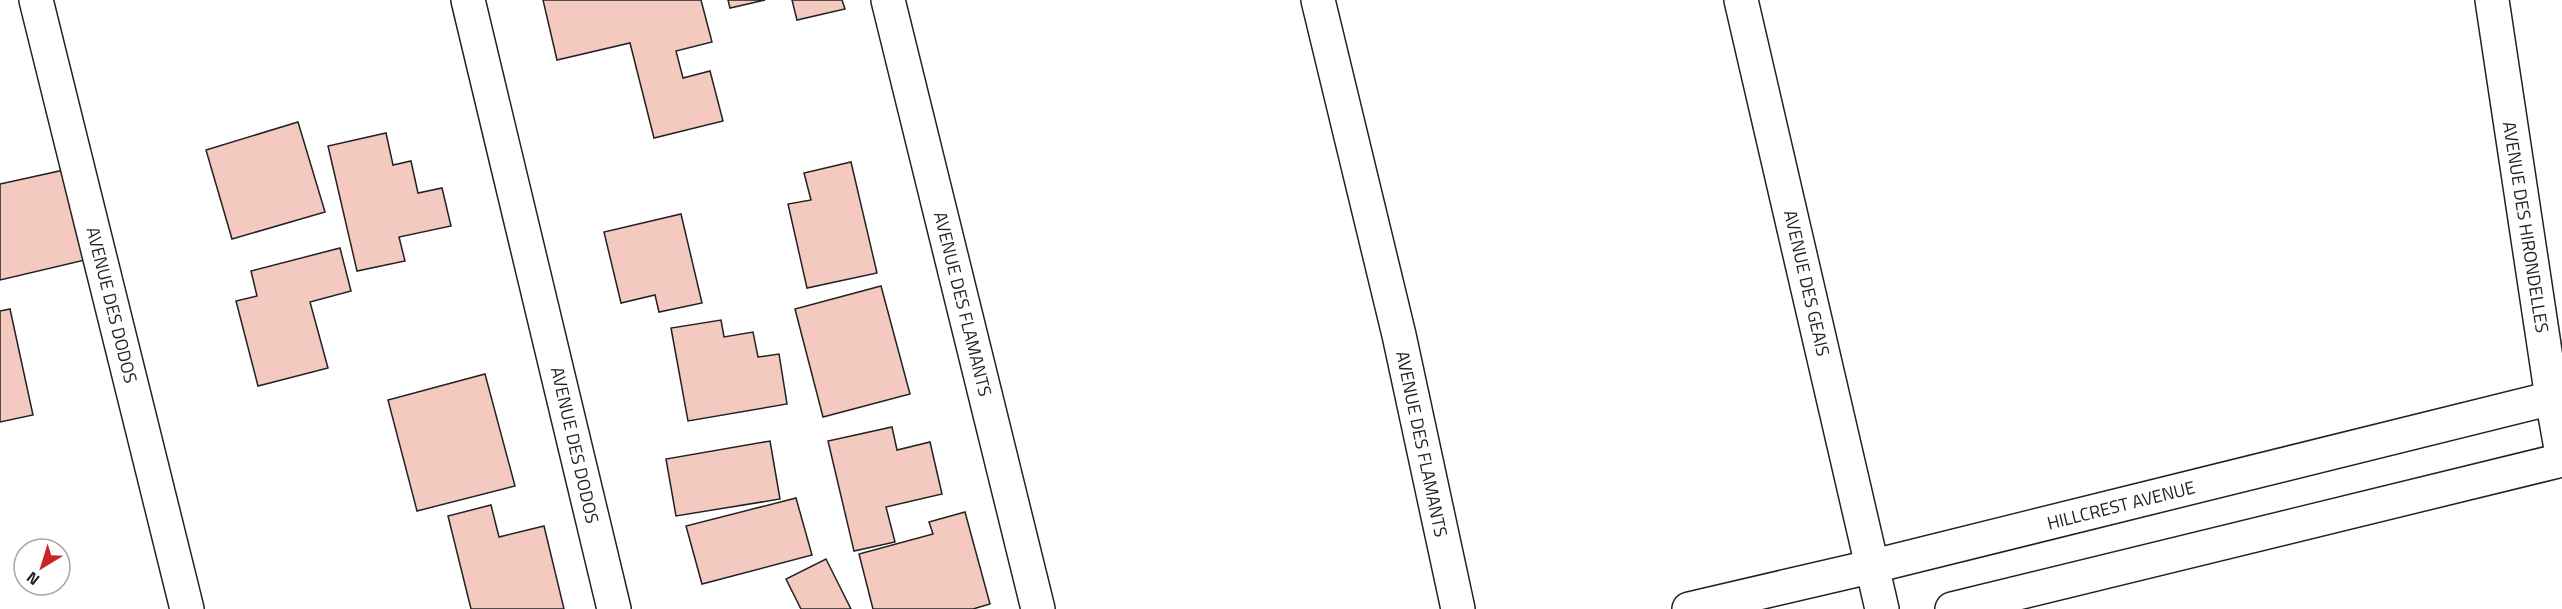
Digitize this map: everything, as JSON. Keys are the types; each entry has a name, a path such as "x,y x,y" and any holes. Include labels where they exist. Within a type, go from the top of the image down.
{"street":[{"name":"AVENUE DES DODOS","path":"36,0 187,609"},
{"name":"AVENUE DES DODOS","path":"468,0 614,609"},
{"name":"AVENUE DES FLAMANTS","path":"888,0 1038,609"},
{"name":"AVENUE DES FLAMANTS","path":"1318,0 1399,335 1458,609"},
{"name":"AVENUE DES GEAIS","path":"1741,0 1874,566 1882,609"},
{"name":"AVENUE DES HIRONDELLES","path":"2492,0 2562,454"},
{"name":"HILLCREST AVENUE","path":"1689,609 1874,566 2552,398"},
{"path":"1952,609 2562,460"}],"building":[{"path":"543,0 701,0 712,42 676,51 683,78 710,71 723,121 654,138 630,43 557,60"},
{"path":"728,0 765,0 730,8"},
{"path":"792,0 842,0 845,9 797,20"},
{"path":"298,122 325,212 232,239 206,150"},
{"path":"386,133 393,165 411,161 418,193 442,188 451,226 399,237 405,261 357,271 328,146"},
{"path":"851,162 877,273 807,288 788,204 811,200 804,173"},
{"path":"64,170 85,260 0,280 0,184"},
{"path":"681,214 702,303 659,312 655,295 621,303 604,232"},
{"path":"340,248 351,291 310,302 328,368 258,386 236,301 257,296 251,271"},
{"path":"881,286 910,394 823,417 795,309"},
{"path":"10,309 33,415 0,422 0,311"},
{"path":"721,320 724,337 753,332 758,357 779,354 787,404 688,421 671,328"},
{"path":"485,374 515,486 417,511 388,400"},
{"path":"892,427 897,450 930,442 942,494 886,507 895,542 854,551 828,441"},
{"path":"770,441 780,499 676,516 666,459"},
{"path":"796,498 812,555 702,584 686,526"},
{"path":"491,505 499,537 544,526 564,609 471,609 448,516"},
{"path":"965,512 990,604 973,609 873,609 859,554 933,534 929,522"},
{"path":"826,559 851,609 801,609 786,579"}]}
